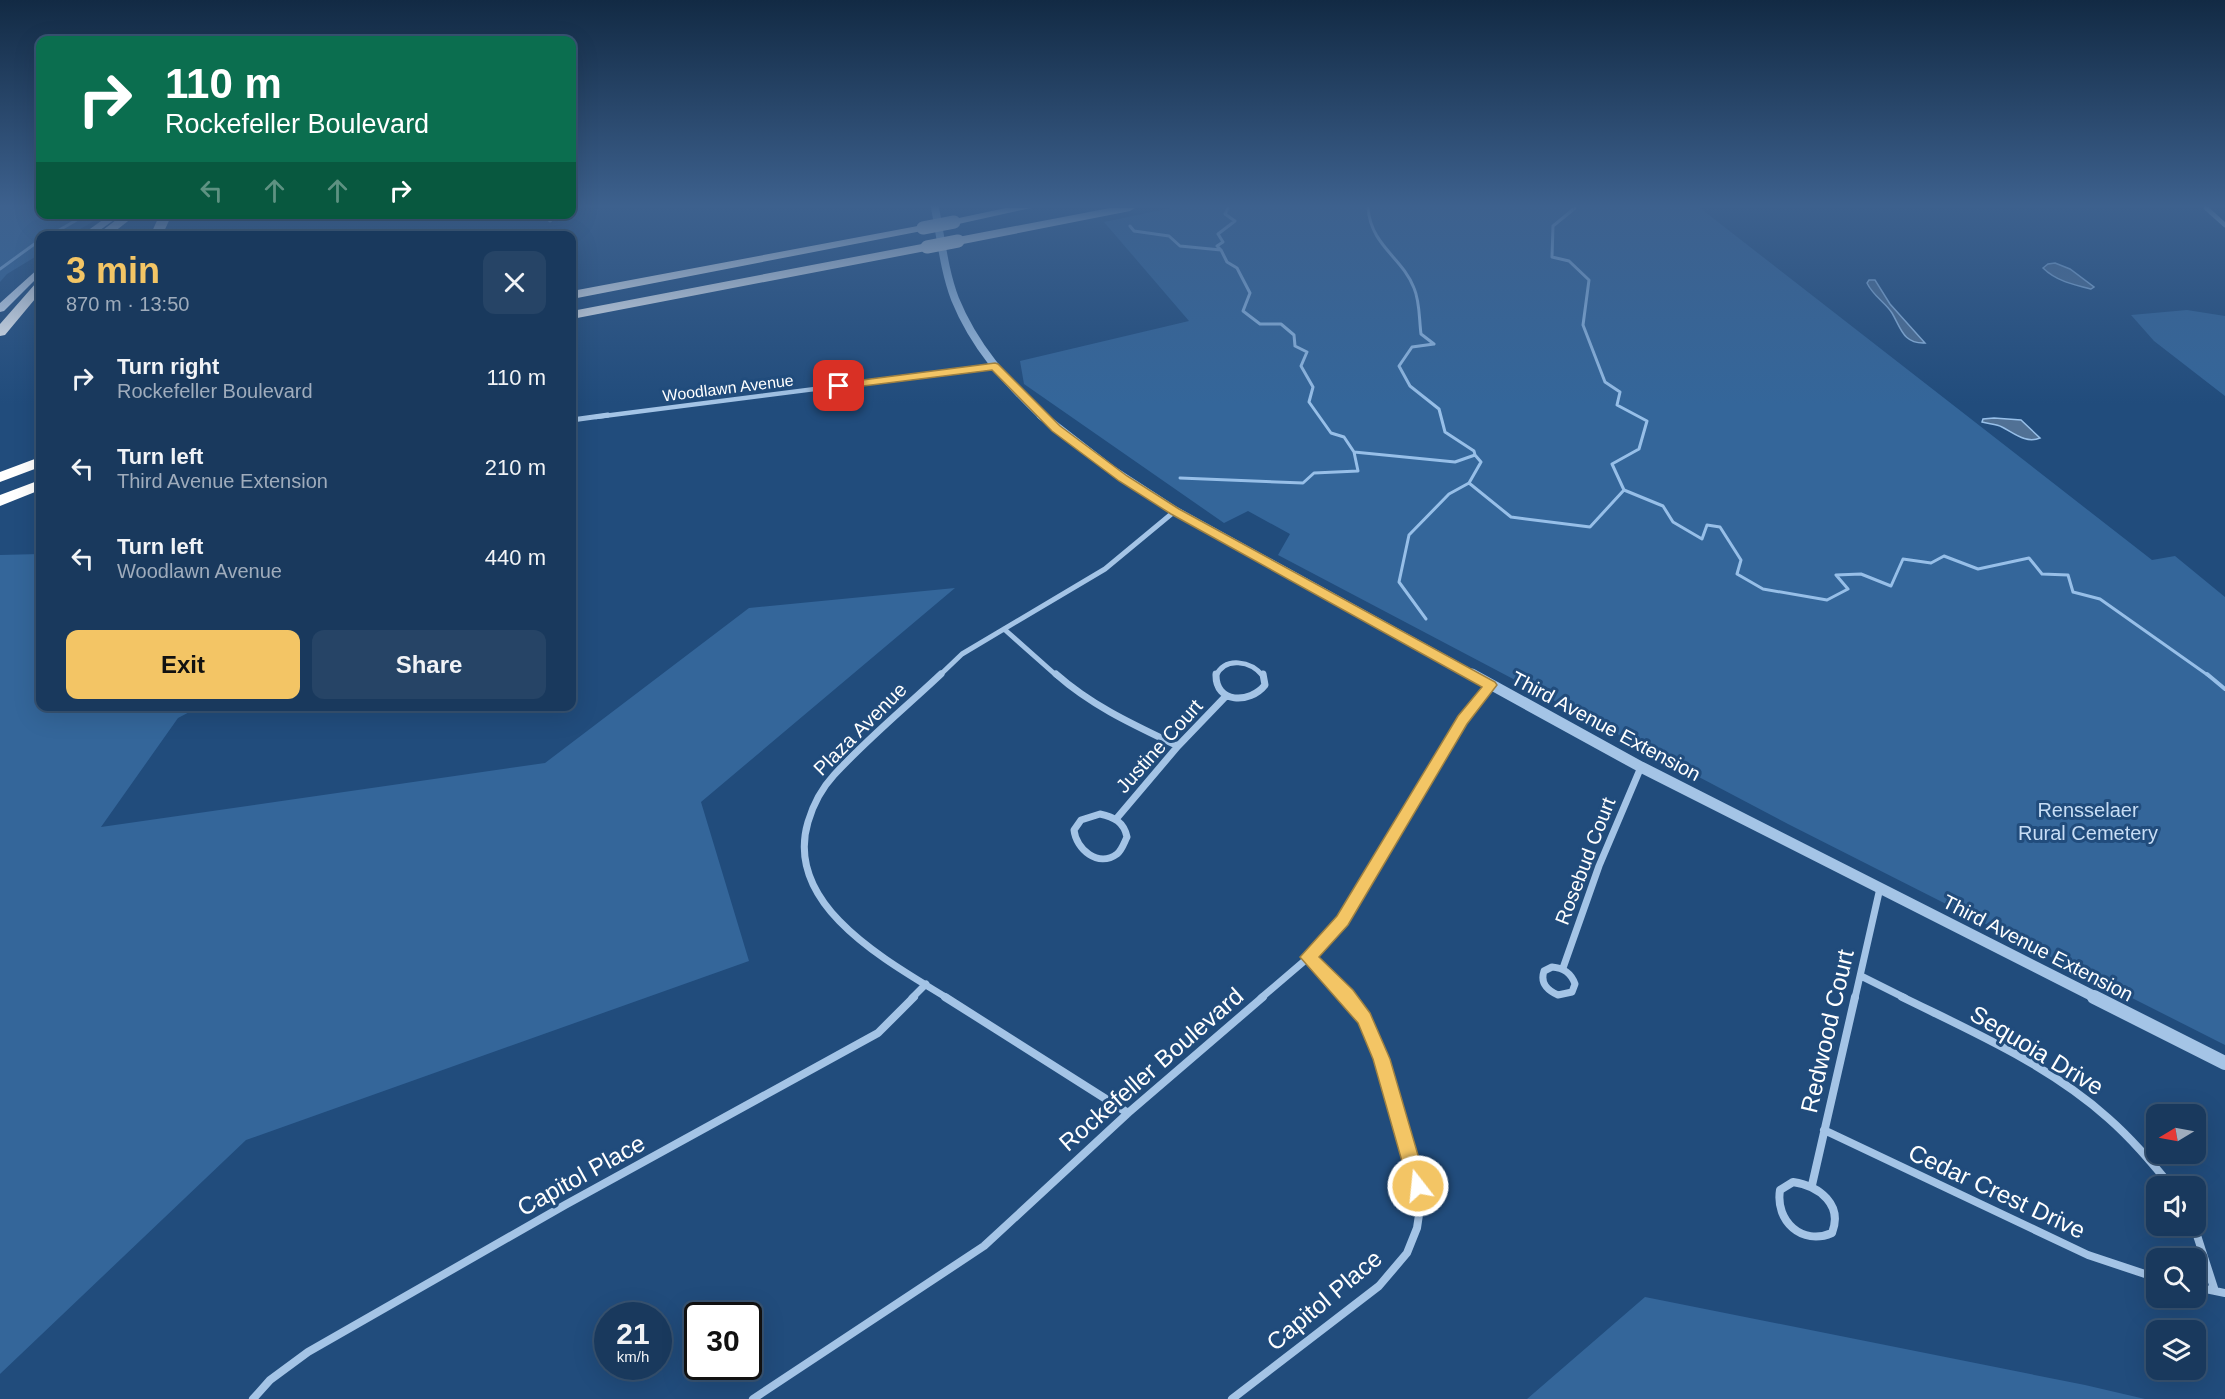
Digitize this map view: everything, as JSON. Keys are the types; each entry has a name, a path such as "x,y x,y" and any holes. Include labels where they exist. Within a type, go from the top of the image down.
{"highway":[{"path":"576,292 685,273"},
{"path":"576,314 790,273"},
{"path":"0,332 36,291"},
{"path":"2,476 36,463"},
{"path":"4,499 36,487"}],"main road":[{"path":"0,309 36,274"}],"street":[{"name":"Third Avenue Extension","path":"948,273 955,299 965,319 995,366 1032,406 1090,456 1175,511 1641,767 2225,1063"},
{"name":"Woodlawn Avenue","path":"576,419 995,366"},
{"name":"Plaza Avenue","path":"1128,1113 926,984 839,921 812,887 805,859 806,825 820,791 834,775 962,654 1105,569 1175,511"},
{"path":"1004,628 1076,693 1112,715 1178,746"},
{"name":"Justine Court","path":"1243,662 1251,664 1263,674 1265,685 1257,695 1242,699 1226,696 1216,686 1214,679 1220,668 1226,664 1243,662"},
{"name":"Rockefeller Boulevard","path":"753,1399 984,1246 1128,1113 1309,957 1342,921 1462,720 1491,685"},
{"name":"Justine Court","path":"1117,818 1178,746 1226,696"},
{"name":"Rosebud Court","path":"1563,968 1578,917 1641,767"},
{"name":"Justine Court","path":"1100,814 1117,818 1128,837 1121,851 1114,856 1105,858 1088,856 1076,845 1075,831 1084,819 1100,814"},
{"name":"Redwood Court","path":"1812,1185 1881,887"},
{"name":"Capitol Place","path":"1232,1399 1379,1286 1393,1272 1407,1252 1417,1228 1420,1208 1418,1186 1381,1059 1364,1018 1347,996 1309,957"},
{"path":"1547,968 1563,968 1571,975 1575,984 1572,992 1563,995 1548,989 1542,976 1547,968"},
{"name":"Sequoia Drive","path":"1861,976 1991,1042 2084,1096 2128,1135 2163,1176"},
{"name":"Capitol Place","path":"253,1399 270,1380 308,1352 576,1199 878,1032 926,984"},
{"name":"Cedar Crest Drive","path":"1824,1130 2088,1255 2146,1274"},
{"path":"1793,1182 1812,1185 1829,1200 1837,1218 1832,1233 1826,1238 1817,1239 1798,1233 1789,1225 1778,1207 1777,1197 1785,1184 1793,1182"},
{"path":"2198,1236 2220,1292"}],"green space":[{"path":"0,273 8,273 7,274 0,282"},
{"name":"Rensselaer Rural Cemetery","path":"1148,273 1784,273 2152,560 2175,556 2225,597 2225,1045 1788,824 1278,555 1290,534 1248,511 1224,523 1024,384 1020,361 1189,321"},
{"path":"2187,310 2225,316 2225,396 2154,341 2131,315"},
{"path":"36,554 36,711 191,711 178,718 101,827 545,763 749,608 955,588 701,802 749,961 246,1140 0,1374 0,555"},
{"path":"1645,1297 2085,1385 2145,1399 1527,1399"}],"shaded area":[{"path":"2050,273 2076,273 2094,287 2091,289"},
{"path":"1869,280 1875,280 1890,304 1925,343 1918,343 1907,338 1892,313 1870,288 1867,283"},
{"path":"1983,419 2021,420 2040,438 2025,439 2000,426 1982,422"}],"waterway":[{"path":"1240,273 1250,293 1243,311 1260,324 1281,324 1294,335 1295,346 1307,352 1301,366 1313,387 1309,402 1331,433 1344,437 1354,452"},
{"path":"1406,273 1416,293 1421,334 1434,344 1412,347 1399,366 1410,386 1439,409 1445,432 1474,451 1475,455"},
{"path":"1582,273 1589,280 1583,325 1605,382 1620,392 1617,405 1647,421 1639,449 1612,464 1624,490"},
{"path":"1180,478 1303,483 1314,473 1358,471 1354,452"},
{"path":"1354,452 1455,462 1475,455"},
{"path":"1469,483 1481,462 1475,455"},
{"path":"1426,619 1399,582 1409,535 1449,494 1469,483"},
{"path":"1469,483 1511,517 1590,527 1624,490"},
{"path":"1624,490 1663,506 1673,522 1702,539 1707,525 1720,527 1741,560 1737,574 1763,589 1827,600 1848,589 1836,575 1861,574 1891,586 1903,559 1931,563 1944,556 1978,569 2029,558 2042,574 2068,575 2073,592 2100,599 2209,676"},
{"path":"2207,674 2225,689"}],"route":[{"path":"839,386 995,366 1056,428 1123,479 1175,511 1491,685 1462,720 1342,921 1309,957 1347,996 1364,1018 1381,1059 1418,1186"}]}
